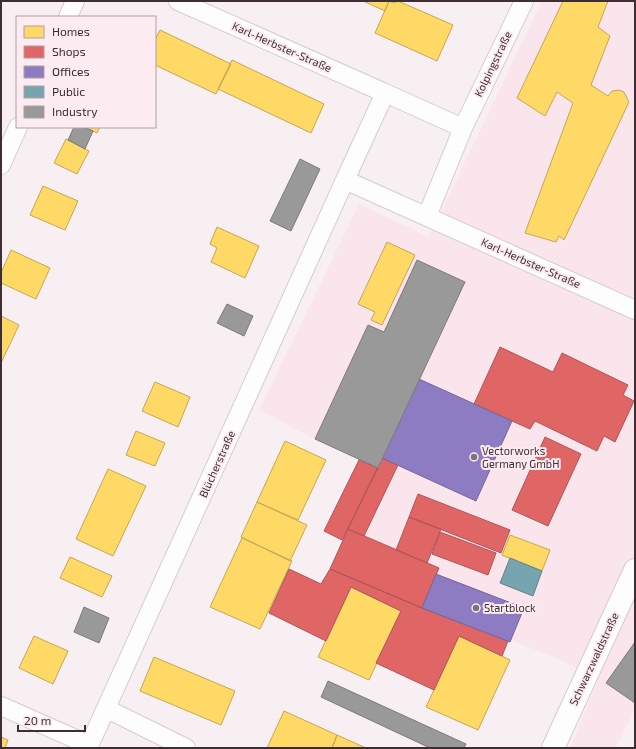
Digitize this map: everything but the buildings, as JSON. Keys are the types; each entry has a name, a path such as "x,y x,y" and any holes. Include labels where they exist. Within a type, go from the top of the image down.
{"main road":[{"name":"Schwarzwaldstraße","path":"553,748 635,570"}],"street":[{"path":"68,16 75,1"},
{"name":"Karl-Herbster-Straße","path":"178,1 463,128"},
{"name":"Kolpingstraße","path":"427,216 463,128 524,1"},
{"name":"Blücherstraße","path":"88,746 386,93"},
{"path":"1,165 18,128"},
{"name":"Karl-Herbster-Straße","path":"345,180 635,310"},
{"path":"1,706 88,746"},
{"path":"106,709 186,748"}],"shaded area":[{"path":"542,1 635,1 635,709 616,748 570,748 598,680 561,660 330,569 378,468 315,439 259,410 359,204 429,237"}],"place":[{"name":"Vectorworks Germany GmbH","path":"474,457"},
{"name":"Startblock","path":"476,608"}]}
